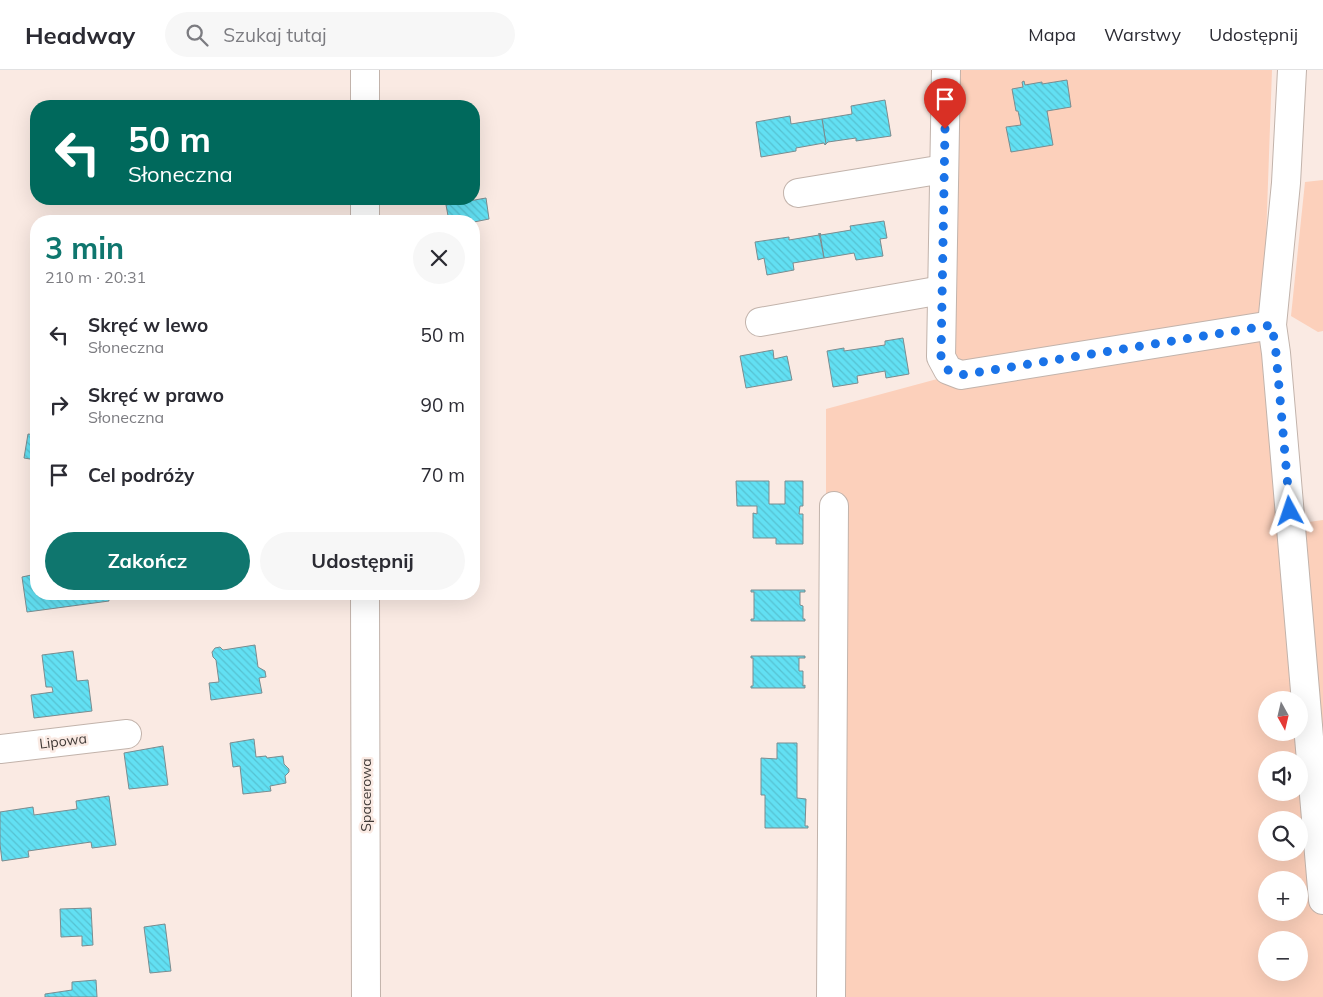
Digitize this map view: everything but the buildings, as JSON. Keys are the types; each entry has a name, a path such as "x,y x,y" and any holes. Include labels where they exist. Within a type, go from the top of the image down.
{"street":[{"path":"365,70 365,100"},
{"path":"946,70 941,357 948,370 961,375 1272,325"},
{"path":"1292,70 1286,183 1272,325 1277,363 1323,900"},
{"path":"798,193 944,169"},
{"path":"760,322 942,290"},
{"path":"831,997 834,506"},
{"name":"Spacerowa","path":"365,600 366,997"},
{"name":"Lipowa","path":"0,749 127,734"}],"shaded area":[{"path":"946,70 1272,70 1263,324 1287,525 1323,520 1323,997 826,997 826,409 941,378"},
{"path":"1323,180 1323,331 1318,332 1291,316 1305,182"}],"route":[{"path":"945,129 941,357 948,370 961,375 1272,325 1290,511"}]}
